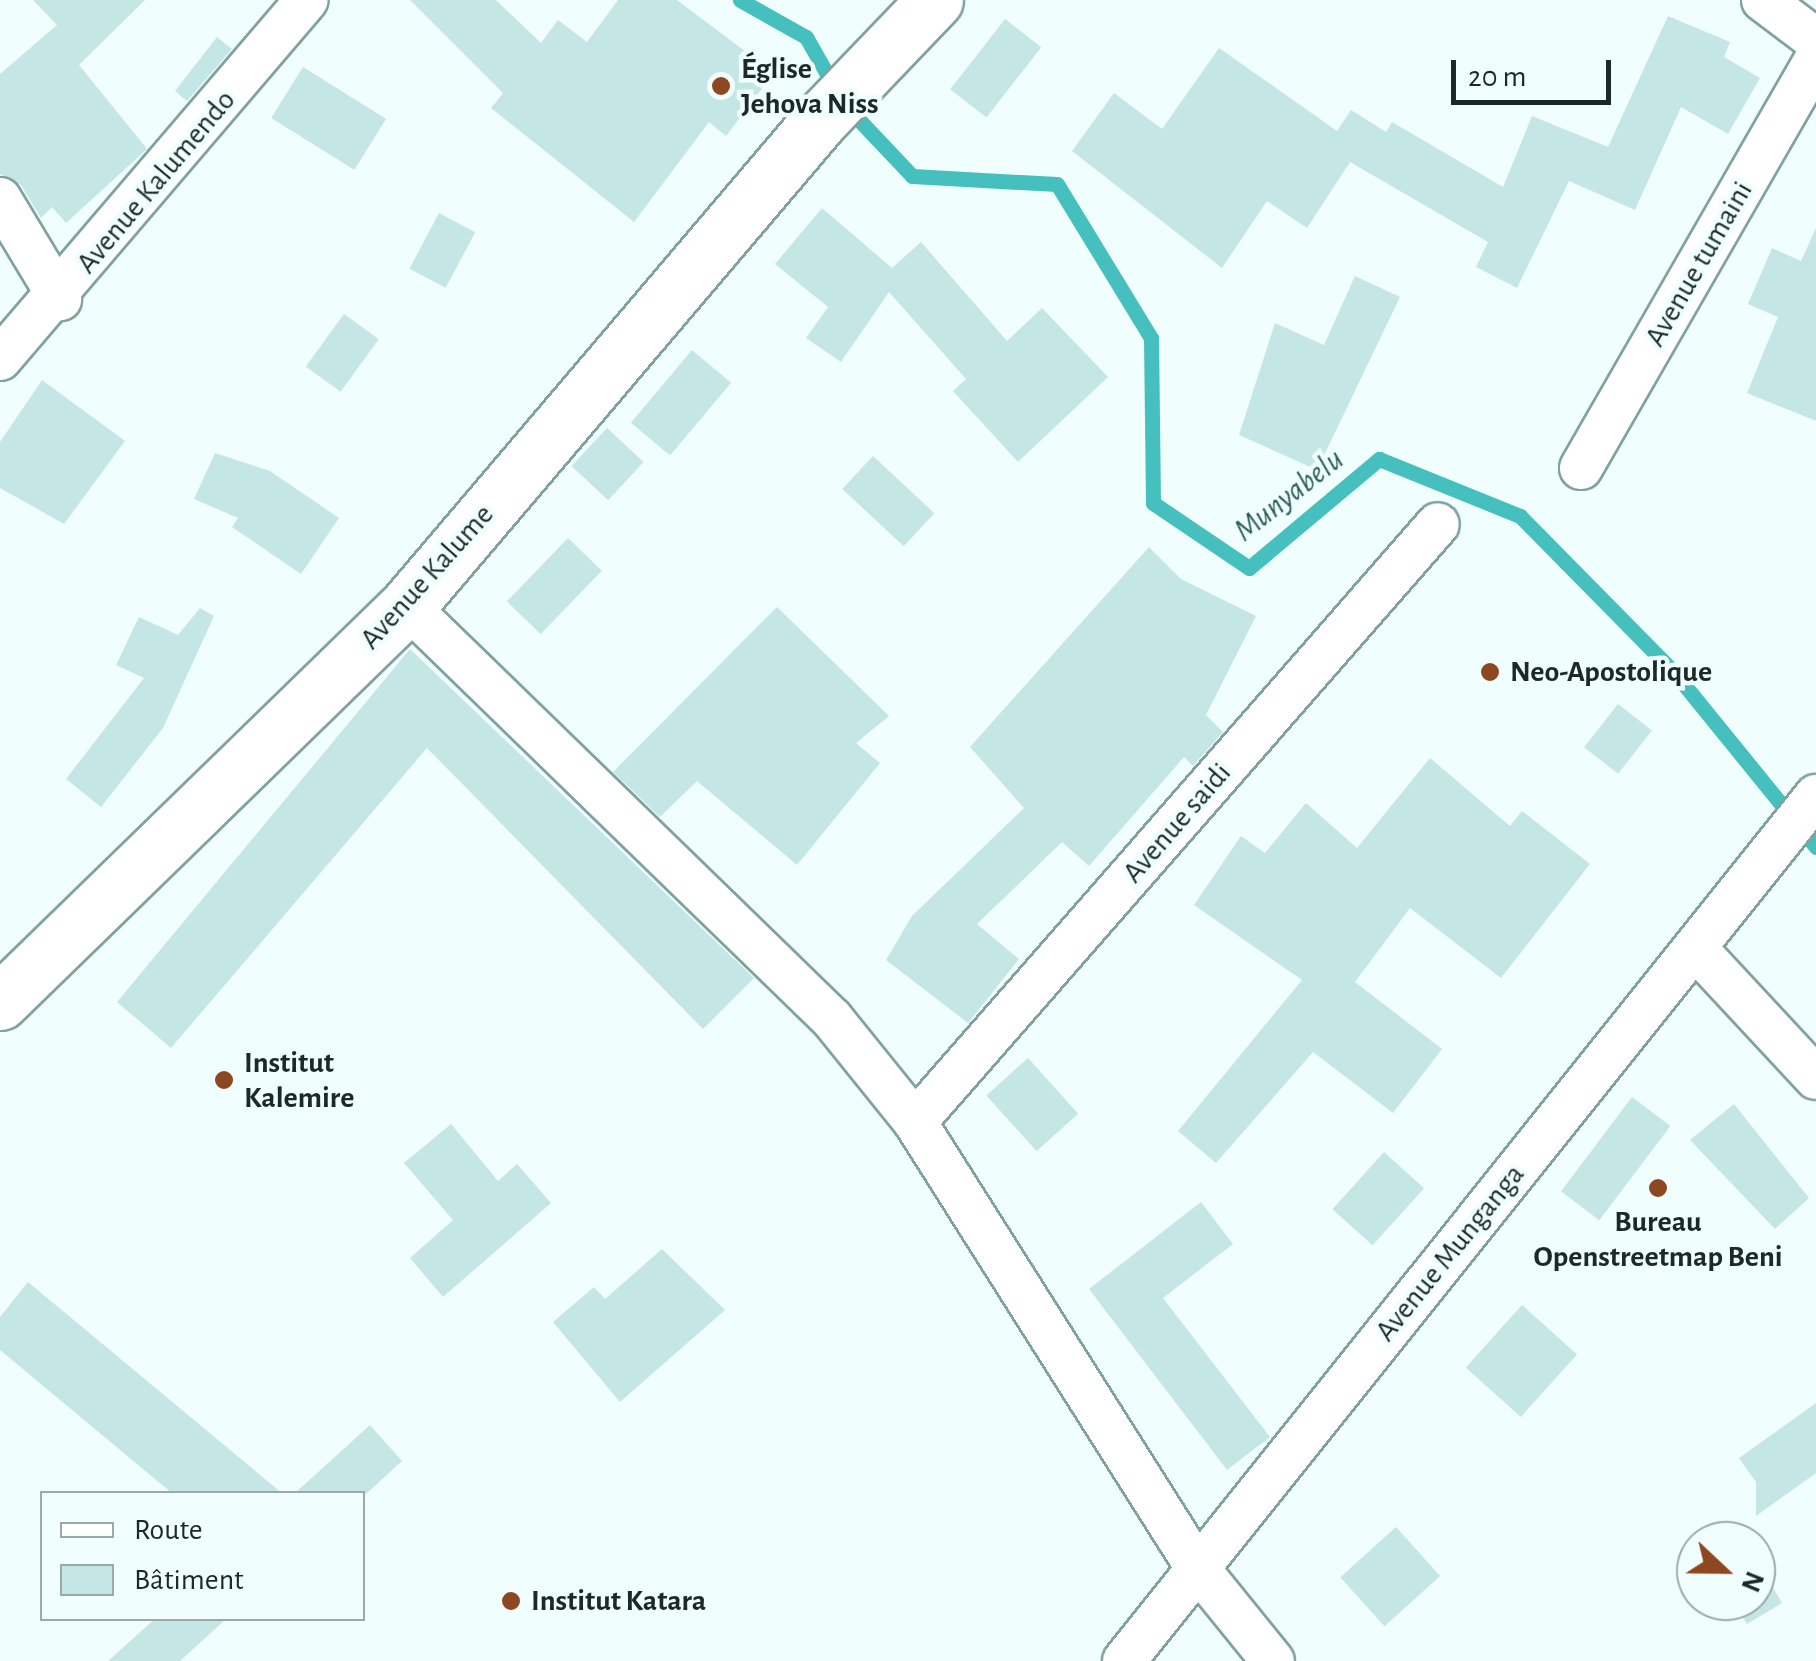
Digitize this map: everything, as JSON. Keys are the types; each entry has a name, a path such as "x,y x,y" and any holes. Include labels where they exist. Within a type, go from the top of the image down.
{"street":[{"name":"Avenue Kalumendo","path":"0,359 60,299 307,0"},
{"name":"Avenue Kalume","path":"0,1002 408,606 820,120 935,0"},
{"path":"1763,0 1816,40"},
{"name":"Avenue tumaini","path":"1581,468 1816,60"},
{"path":"0,199 60,299"},
{"name":"Avenue saidi","path":"915,1122 1438,524"},
{"path":"408,606 832,1019 915,1122 1196,1566 1273,1661"},
{"name":"Avenue Munganga","path":"1124,1661 1196,1566 1696,950 1816,796"},
{"path":"1696,950 1816,1078"}],"building":[{"path":"33,0 145,0 79,65 147,149 66,223 52,207 41,218 21,185 0,174 0,74 57,25"},
{"path":"410,0 496,0 541,43 558,20 587,42 618,0 677,0 774,73 726,136 709,122 634,222 491,108 503,93"},
{"path":"1668,16 1730,42 1724,57 1760,78 1728,134 1681,107 1635,210 1569,181 1517,288 1476,267 1488,242 1350,162 1307,228 1267,201 1222,268 1072,151 1114,93 1162,129 1219,48 1337,131 1351,110 1386,132 1392,122 1503,187 1532,116 1608,147"},
{"path":"1005,19 1041,47 986,117 950,89"},
{"path":"217,37 232,49 187,101 175,91"},
{"path":"303,67 386,119 354,170 271,118"},
{"path":"822,208 892,268 921,242 1007,341 1042,308 1108,377 1018,462 953,391 966,379 889,292 841,362 806,338 828,307 775,264"},
{"path":"439,213 475,232 446,288 409,269"},
{"path":"1816,228 1816,421 1747,393 1778,317 1748,304 1772,248 1801,261"},
{"path":"1355,276 1400,297 1317,470 1239,435 1275,323 1324,345"},
{"path":"344,314 379,339 341,392 306,367"},
{"path":"692,350 731,383 670,456 631,423"},
{"path":"42,380 125,441 64,524 0,488 0,442"},
{"path":"607,428 644,462 608,500 572,466"},
{"path":"215,453 270,471 339,518 301,574 232,527 238,518 194,499"},
{"path":"873,456 934,513 904,546 842,489"},
{"path":"568,538 602,571 541,634 507,601"},
{"path":"1149,547 1181,579 1256,616 1206,715 1223,732 1193,766 1184,757 1089,866 1062,842 977,924 1019,959 968,1023 886,960 912,916 1024,808 970,747"},
{"path":"777,607 889,716 856,743 880,763 797,865 697,781 660,817 613,772"},
{"path":"200,608 214,616 163,728 101,807 66,779 144,678 116,665 139,617 178,635"},
{"path":"410,649 754,978 703,1029 427,748 171,1048 117,1002"},
{"path":"1618,704 1652,730 1618,774 1584,747"},
{"path":"1430,758 1510,826 1522,811 1590,864 1501,978 1410,908 1355,982 1442,1049 1393,1113 1313,1052 1216,1163 1178,1131 1302,980 1194,905 1241,836 1265,853 1306,803 1357,848"},
{"path":"1028,1058 1078,1114 1037,1151 986,1095"},
{"path":"1632,1097 1670,1126 1599,1220 1561,1191"},
{"path":"1734,1104 1809,1198 1775,1229 1690,1140"},
{"path":"451,1124 498,1181 517,1164 551,1203 443,1297 410,1258 453,1220 404,1163"},
{"path":"1384,1152 1424,1188 1373,1245 1332,1209"},
{"path":"1201,1202 1233,1244 1163,1298 1270,1437 1227,1470 1089,1289"},
{"path":"662,1249 725,1310 620,1402 553,1322 594,1287 605,1299"},
{"path":"28,1282 279,1491 169,1491 0,1350 0,1317"},
{"path":"1522,1305 1577,1355 1521,1417 1466,1367"},
{"path":"1816,1403 1816,1473 1756,1516 1756,1482 1739,1458"},
{"path":"370,1425 402,1461 366,1494 297,1491"},
{"path":"1396,1527 1440,1576 1384,1626 1340,1577"},
{"path":"153,1621 224,1621 180,1661 108,1661"}],"waterway":[{"name":"Munyabelu","path":"740,0 806,37 844,104 912,176 1057,184 1151,338 1153,503 1249,568 1379,459 1520,516 1673,671 1816,847"}],"place":[{"name":"Église Jehova Niss","path":"721,86"},
{"name":"Neo-Apostolique","path":"1490,672"},
{"name":"Institut Kalemire","path":"224,1080"},
{"name":"Bureau Openstreetmap Beni","path":"1658,1188"},
{"name":"Institut Katara","path":"511,1601"}]}
